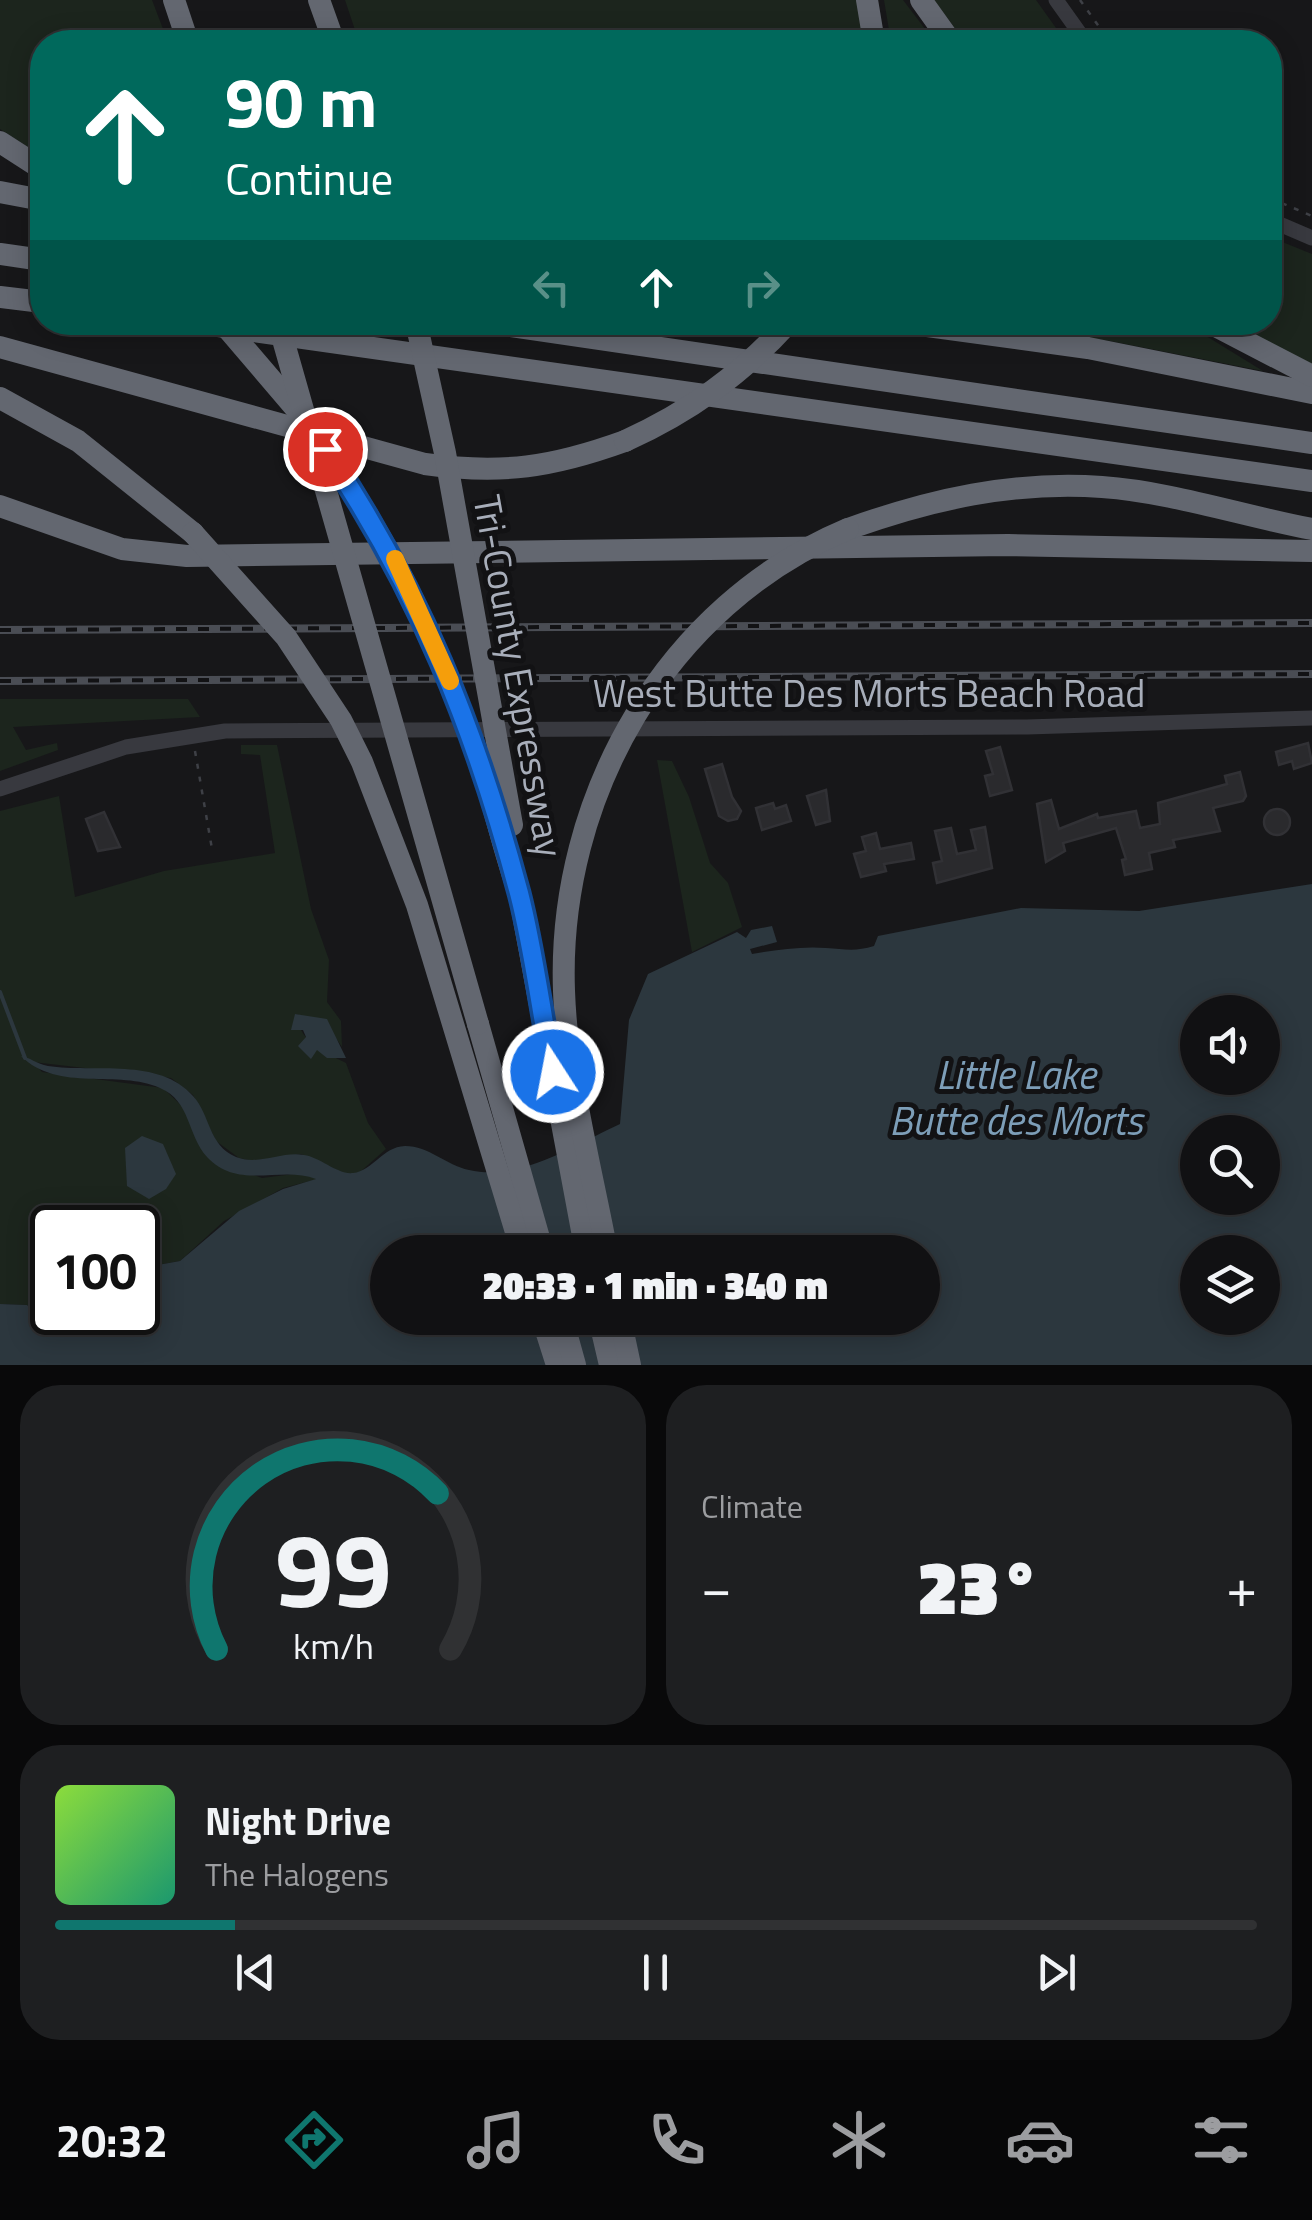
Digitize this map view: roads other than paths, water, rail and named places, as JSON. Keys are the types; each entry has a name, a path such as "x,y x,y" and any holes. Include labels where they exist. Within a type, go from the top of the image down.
{"highway":[{"path":"174,0 184,30"},
{"path":"192,0 200,30"},
{"path":"319,0 330,30"},
{"path":"867,0 872,30"},
{"path":"921,0 942,30"},
{"path":"0,142 30,161"},
{"path":"0,192 30,198"},
{"path":"0,254 30,258"},
{"path":"0,297 30,301"},
{"path":"234,335 291,400 397,562 464,716 519,893"},
{"path":"538,1235 282,335 1312,481"},
{"name":"Tri-County Expressway","path":"419,335 483,656 517,852 519,893 583,1235"},
{"path":"572,335 1312,443"},
{"path":"0,348 426,464 528,468 557,465 625,441 700,402 745,367 776,335"},
{"path":"993,335 1088,348 1312,392"},
{"path":"1233,335 1312,376"},
{"path":"0,398 78,441 193,533 286,637 329,700 362,762 418,906 517,1235"},
{"path":"604,1235 574,1081 564,991 569,895 586,819 634,716 696,634 767,572 848,529 930,502 1028,486 1125,490 1312,529"},
{"path":"0,506 122,550 187,556 1008,545 1312,551"},
{"path":"547,1335 557,1365"},
{"path":"567,1335 575,1365"},
{"path":"603,1335 610,1365"},
{"path":"624,1335 630,1365"}],"street":[{"path":"1056,0 1077,30"},
{"path":"1282,225 1312,238"},
{"name":"West Butte Des Morts Beach Road","path":"0,789 126,748 192,734 426,727 1027,727 1312,718"}],"water":[{"name":"Little Lake Butte des Morts","path":"1312,884 1312,1365 0,1365 0,1304 30,1308 30,1335 160,1335 160,1265 180,1261 239,1211 283,1189 316,1179 303,1175 233,1173 207,1157 178,1101 160,1088 126,1080 53,1074 21,1056 48,1066 125,1069 162,1076 193,1096 215,1138 236,1157 304,1155 353,1173 390,1150 405,1146 422,1149 469,1170 508,1171 548,1159 620,1124 629,1020 648,974 737,932 746,938 751,930 772,926 777,942 750,949 752,954 808,948 855,950 874,946 878,936 1021,908 1139,911"},
{"path":"295,1014 327,1019 346,1058 327,1058 317,1050 311,1059 298,1046 306,1037 303,1030 291,1030"},
{"path":"142,1136 163,1144 176,1174 166,1189 149,1199 127,1186 125,1148"}],"waterway":[{"path":"0,992 25,1058"}],"railway":[{"path":"0,630 1312,623"},
{"path":"0,681 1312,674"}]}
